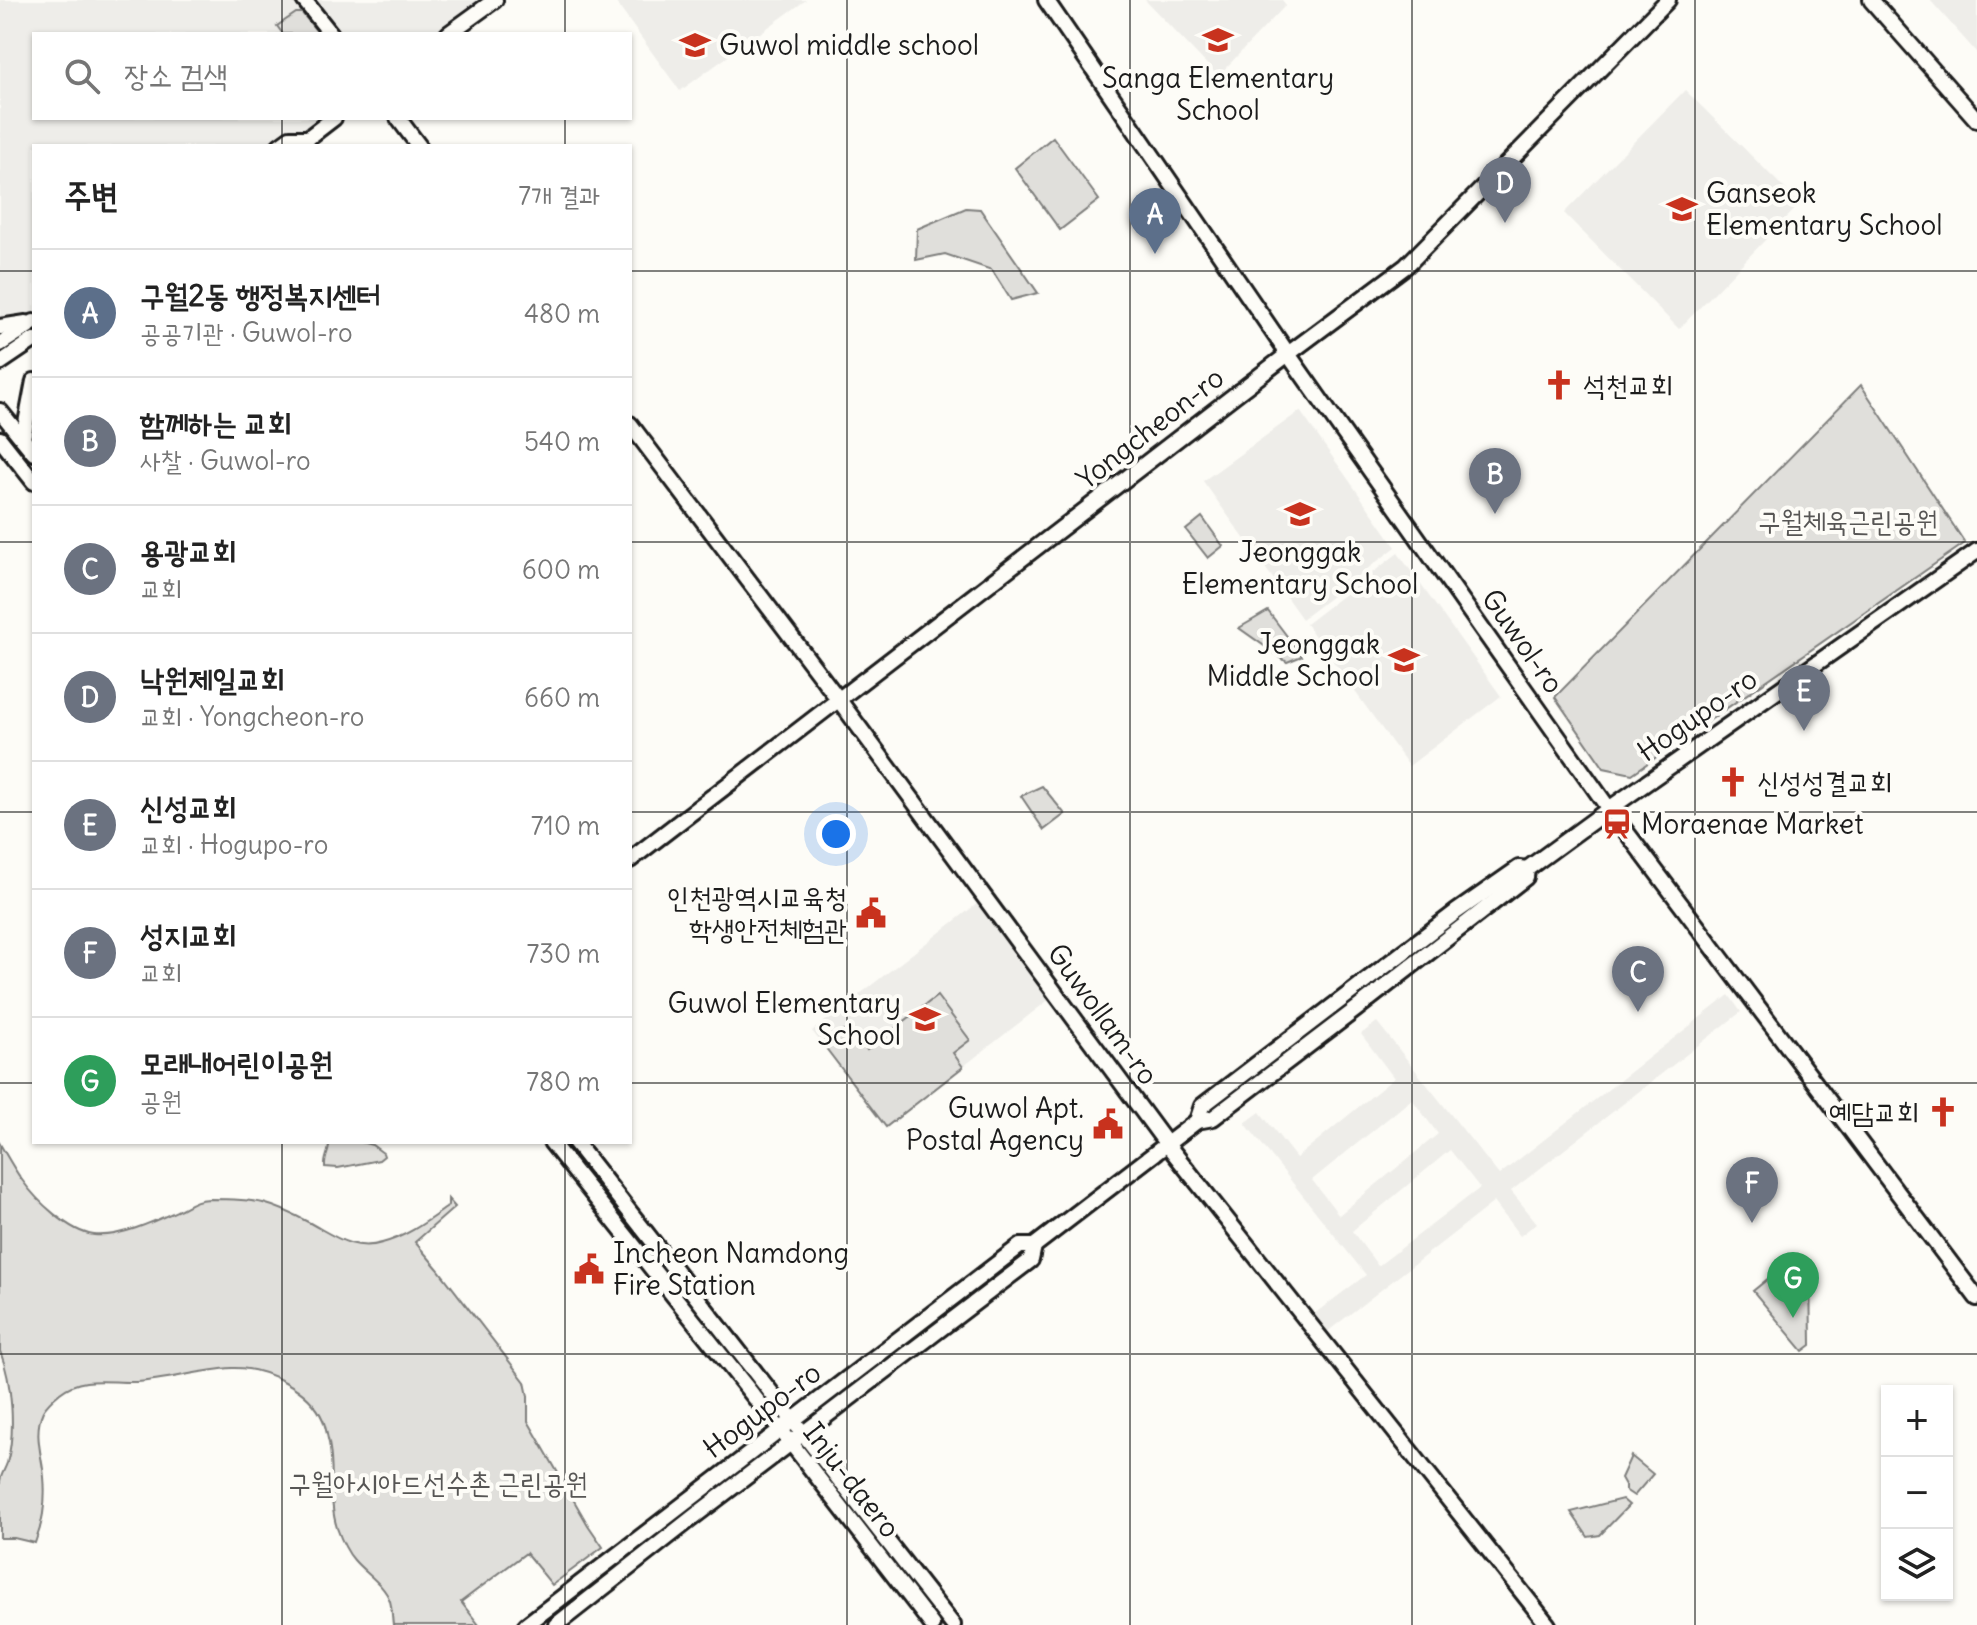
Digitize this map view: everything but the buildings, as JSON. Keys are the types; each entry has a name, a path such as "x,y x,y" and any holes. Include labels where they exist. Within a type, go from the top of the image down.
{"main road":[{"path":"304,0 329,32"},
{"path":"451,32 495,0"},
{"name":"Guwol-ro","path":"1046,0 1288,354 1609,809 1977,1298"},
{"name":"Yongcheon-ro","path":"632,858 1406,266 1668,0"},
{"path":"1871,0 1977,120"},
{"path":"282,144 290,138 306,142 332,120"},
{"path":"400,120 418,144"},
{"path":"0,327 32,322"},
{"path":"0,344 32,323"},
{"path":"0,363 32,341"},
{"path":"23,439 32,392"},
{"path":"0,411 32,450"},
{"name":"Guwollam-ro","path":"632,427 839,700 1166,1143 1548,1625"},
{"path":"0,439 7,454 32,480"},
{"name":"Hogupo-ro","path":"526,1625 1020,1246 1034,1246 1166,1143 1197,1121 1213,1118 1526,877 1527,869 1977,551"},
{"name":"Inju-daero","path":"553,1144 932,1625"},
{"name":"Inju-daero","path":"577,1144 953,1625"},
{"name":"Hogupo-ro","path":"556,1625 1031,1260 1034,1246"}],"shaded area":[{"path":"0,0 492,0 447,32 32,32 32,120 320,120 286,144 32,144 32,321 0,343"},
{"name":"Guwol middle school","path":"614,0 806,0 680,91"},
{"name":"Sanga Elementary School","path":"1145,0 1282,0 1286,5 1218,76"},
{"path":"1930,0 1977,0 1977,53"},
{"name":"Ganseok Elementary School","path":"1685,90 1800,204 1679,329 1564,213"},
{"name":"Jeonggak Elementary School","path":"1300,411 1396,547 1302,619 1203,481"},
{"name":"Jeonggak Middle School","path":"1398,553 1501,696 1409,766 1306,624"},
{"name":"Guwol Elementary School","path":"978,903 1051,998 886,1127 812,1031"},
{"path":"1729,995 1741,1012 1511,1191 1537,1223 1520,1236 1494,1202 1327,1332 1314,1314 1366,1275 1245,1123 1260,1112 1296,1158 1394,1078 1361,1034 1377,1022 1499,1175","holes":["1412,1099 1438,1134 1339,1215 1312,1180","1450,1150 1480,1188 1378,1266 1352,1231"]}],"green space":[{"path":"296,13 302,13 317,32 282,32 277,26"},
{"path":"1053,137 1099,200 1060,230 1015,168"},
{"path":"966,208 980,209 1038,293 1011,300 992,270 945,254 916,260 917,229"},
{"name":"구월체육근린공원","path":"1861,385 1965,543 1632,774 1604,768 1555,697"},
{"path":"1202,517 1223,546 1208,558 1186,530"},
{"path":"1268,611 1302,656 1287,662 1239,628"},
{"path":"1042,786 1065,814 1044,830 1021,796"},
{"path":"937,996 970,1040 953,1053 963,1067 886,1127 822,1043 838,1032 852,1030 867,1050"},
{"name":"구월아시아드선수촌 근린공원","path":"0,1144 22,1180 44,1205 74,1228 94,1235 115,1234 138,1227 200,1200 230,1199 269,1205 344,1241 372,1245 416,1228 446,1208 448,1199 455,1207 415,1242 525,1382 528,1421 603,1547 552,1585 526,1553 461,1602 479,1625 393,1625 387,1595 351,1556 337,1528 329,1443 317,1409 285,1382 258,1371 232,1368 148,1381 96,1381 68,1387 49,1404 40,1419 39,1444 45,1494 35,1543 0,1538 0,1481 10,1450 12,1422 7,1377 0,1351"},
{"path":"329,1144 368,1144 384,1156 379,1160 338,1168 325,1167"},
{"path":"1797,1255 1810,1270 1811,1345 1803,1351 1753,1291"},
{"path":"1631,1456 1653,1474 1634,1496 1625,1490 1621,1478"},
{"path":"1622,1499 1629,1505 1600,1535 1588,1537 1571,1512"}],"place":[{"name":"Sanga Elementary School","path":"1218,40"},
{"name":"Guwol middle school","path":"695,45"},
{"name":"Ganseok Elementary School","path":"1682,209"},
{"name":"낙원제일교회","path":"1505,223"},
{"name":"구월2동 행정복지센터","path":"1155,254"},
{"name":"석천교회","path":"1559,385"},
{"name":"Jeonggak Elementary School","path":"1300,514"},
{"name":"함께하는 교회","path":"1495,514"},
{"name":"Jeonggak Middle School","path":"1404,660"},
{"name":"신성교회","path":"1804,731"},
{"name":"신성성결교회","path":"1733,782"},
{"name":"Moraenae Market","path":"1617,824"},
{"name":"인천광역시교육청 학생안전체험관","path":"871,913"},
{"name":"용광교회","path":"1638,1012"},
{"name":"Guwol Elementary School","path":"925,1019"},
{"name":"예담교회","path":"1943,1112"},
{"name":"Guwol Apt. Postal Agency","path":"1108,1124"},
{"name":"성지교회","path":"1752,1223"},
{"name":"Incheon Namdong Fire Station","path":"589,1269"},
{"name":"모래내어린이공원","path":"1793,1318"}]}
